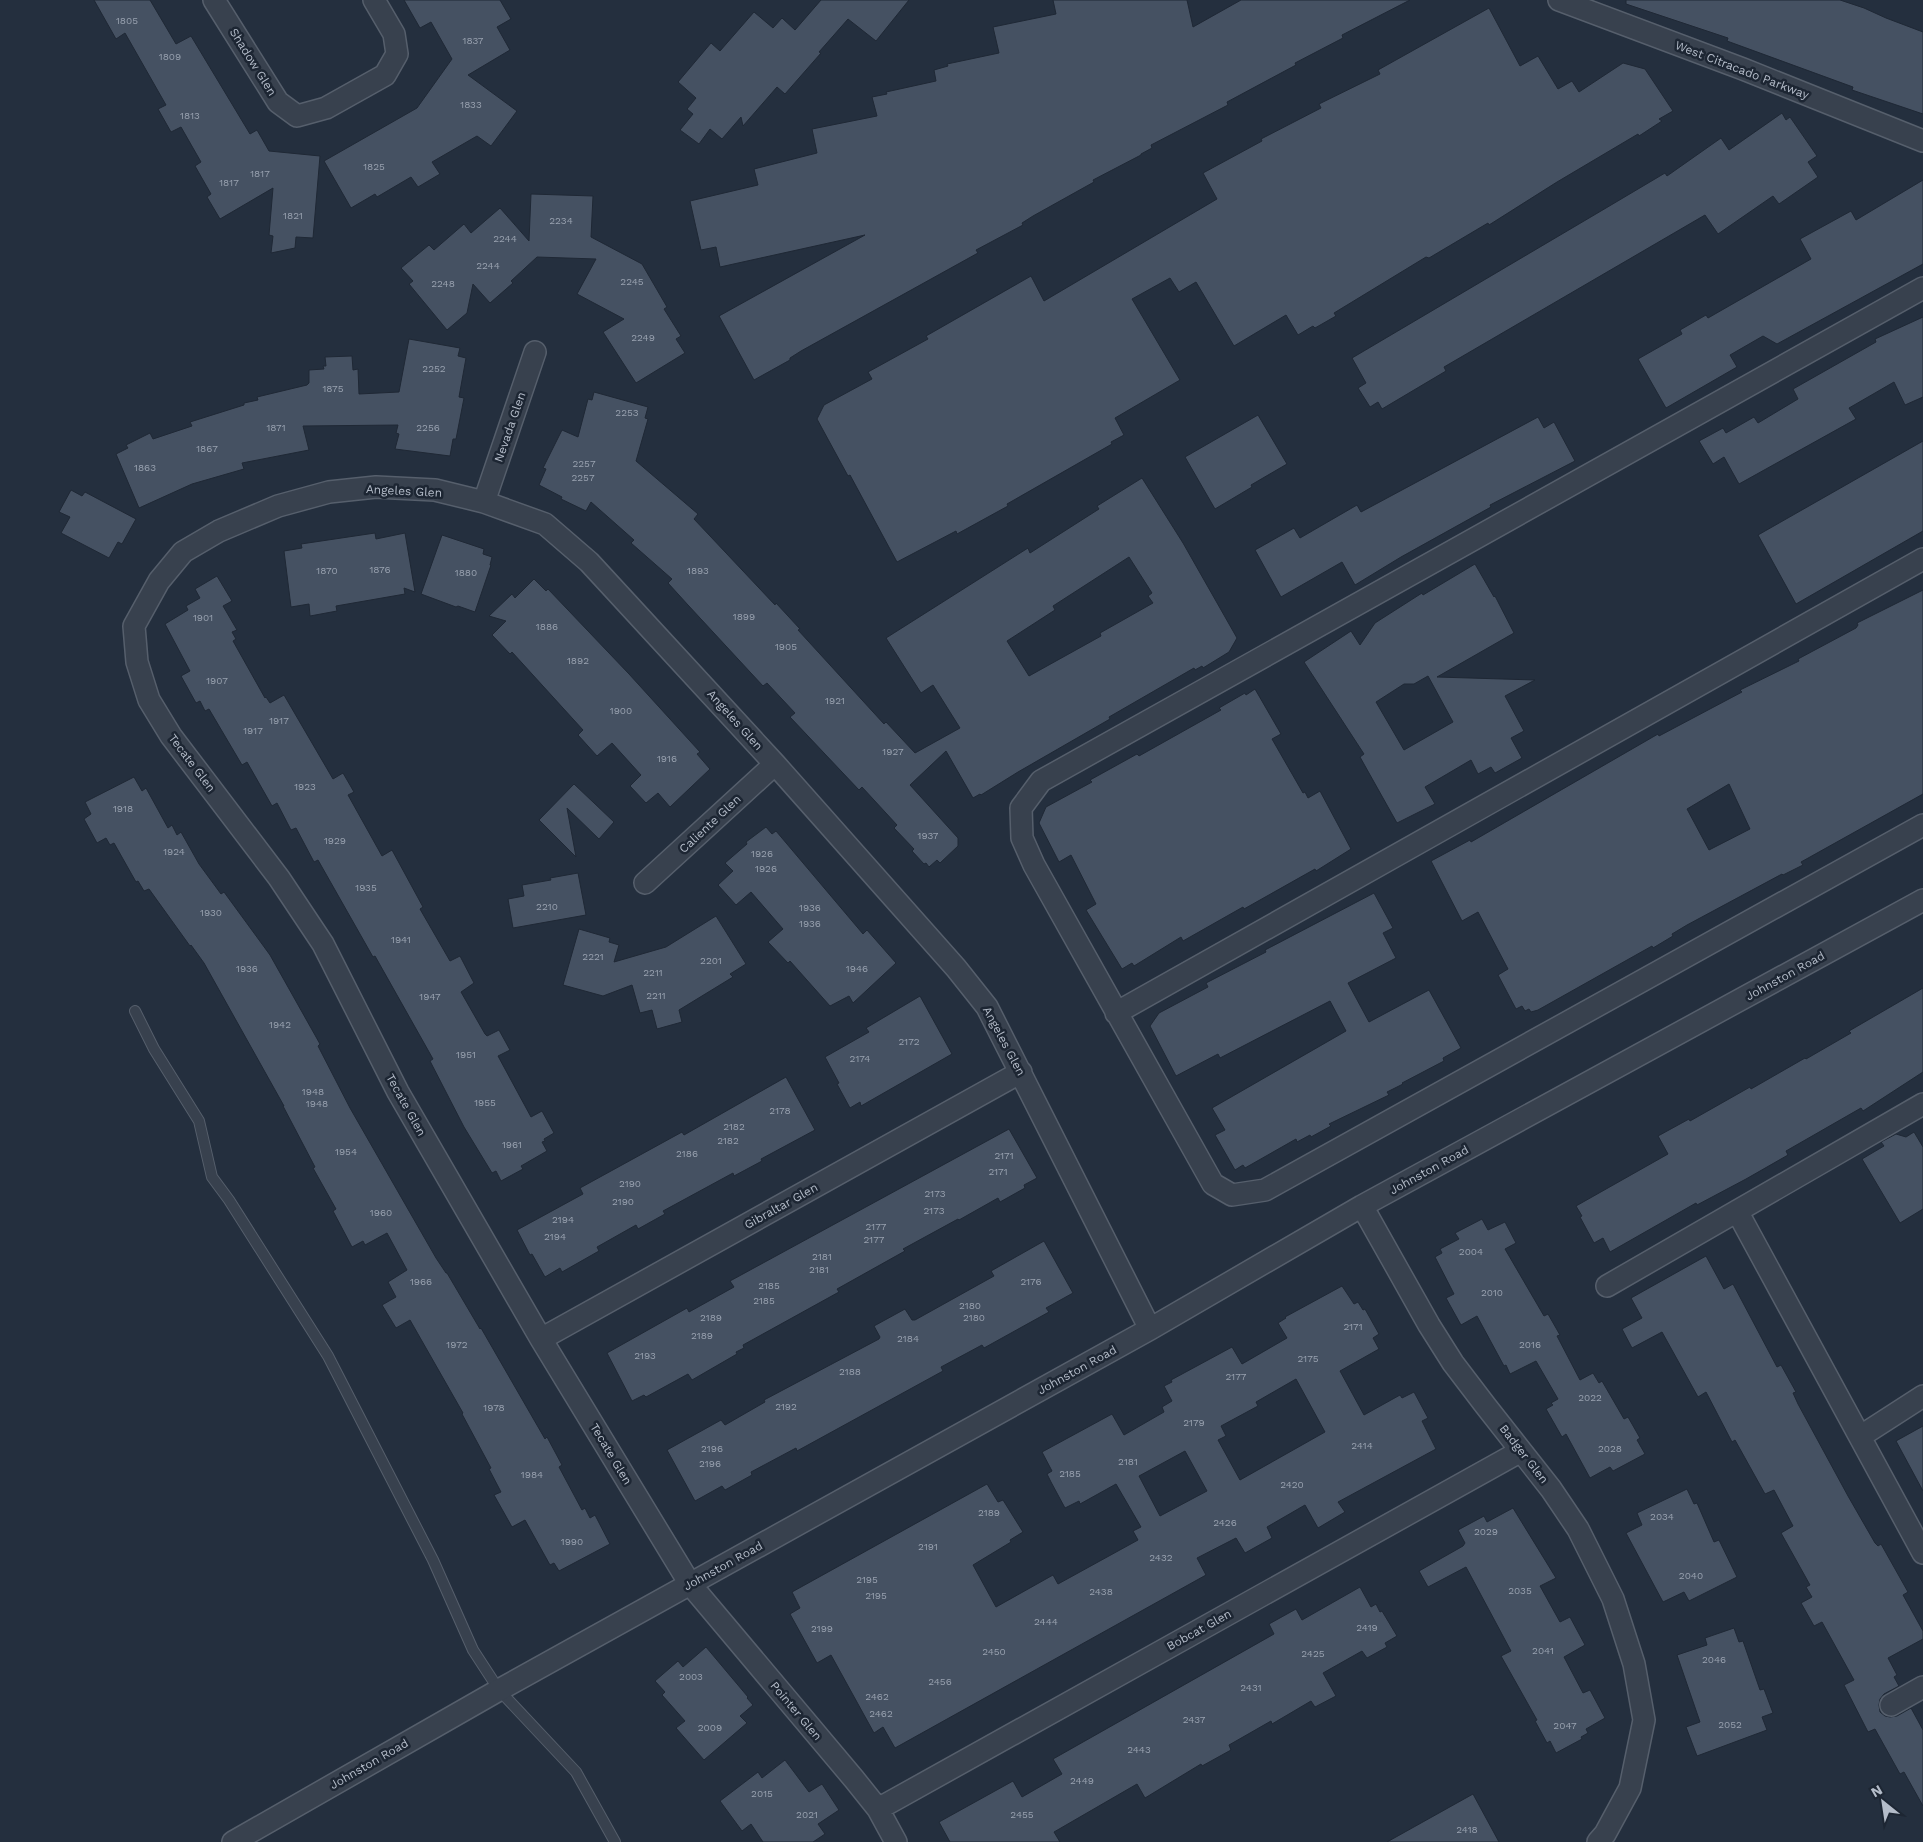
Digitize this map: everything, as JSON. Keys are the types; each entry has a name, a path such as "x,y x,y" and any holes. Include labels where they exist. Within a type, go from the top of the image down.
{"street":[{"name":"Shadow Glen","path":"214,0 278,102 297,116 326,108 386,75 397,54 394,34 374,0"},
{"name":"West Citracado Parkway","path":"1559,0 1743,69 1923,141"},
{"path":"1923,288 1041,781 1021,808 1022,838 1034,865 1213,1184 1232,1195 1265,1190 1923,825"},
{"name":"Nevada Glen","path":"484,502 535,352"},
{"name":"Angeles Glen","path":"134,626 159,581 183,552 219,532 278,506 329,492 376,487 435,490 484,502 545,524 589,562 775,764 962,976 987,1007 1150,1329"},
{"path":"1116,1013 1923,559"},
{"name":"Tecate Glen","path":"134,626 137,662 149,700 171,736 279,878 323,944 398,1092 541,1339 690,1584"},
{"name":"Caliente Glen","path":"645,883 775,764"},
{"name":"Johnston Road","path":"232,1842 499,1690 1150,1329 1362,1206 1923,900"},
{"name":"Gibraltar Glen","path":"541,1339 1021,1072"},
{"path":"1607,1286 1923,1104"},
{"name":"Badger Glen","path":"1362,1206 1429,1325 1453,1363 1551,1489 1578,1529 1613,1599 1634,1664 1644,1720 1630,1788 1605,1834 1598,1842"},
{"path":"1737,1211 1923,1552"},
{"path":"1861,1436 1923,1396"},
{"name":"Bobcat Glen","path":"878,1809 1521,1451"},
{"name":"Pointer Glen","path":"690,1584 878,1809 896,1842"},
{"path":"1891,1705 1923,1687"}],"lane":[{"path":"135,1012 154,1049 199,1121 212,1177 229,1200 328,1356 433,1560 474,1650 499,1690 576,1772 615,1842"}],"building":[{"path":"94,0 150,0 176,44 191,36 250,134 257,130 269,151 320,156 313,238 296,237 295,248 271,253 273,236 269,235 273,188 220,219 207,197 211,194 195,166 201,162 181,127 171,132 158,109 166,105 125,33 116,39"},
{"path":"404,0 500,0 511,19 497,27 510,50 468,75 517,111 491,146 477,136 432,162 440,174 418,187 411,177 377,197 375,194 351,208 324,161 417,108 452,59 431,22 420,28"},
{"path":"821,0 909,0 876,41 848,19 785,94 777,87 743,126 741,117 722,139 710,129 699,144 680,130 693,114 687,109 696,98 678,82 711,43 720,51 754,12 773,28 782,18 795,30"},
{"path":"1053,0 1187,0 1193,27 1241,0 1410,0 1342,35 1343,38 1227,102 1228,105 1151,145 1152,148 1141,155 1093,180 1094,182 1022,223 1023,225 976,250 978,253 801,351 790,358 790,360 754,380 719,316 865,235 720,267 716,247 701,250 690,201 758,185 754,169 817,153 812,129 877,116 872,97 936,81 934,70 948,66 947,64 999,53 993,27 1056,14"},
{"path":"1626,0 1840,0 1864,8 1923,32 1923,114 1852,90 1853,87 1727,41 1728,38 1626,4"},
{"path":"1489,8 1520,66 1538,56 1558,89 1572,81 1579,92 1623,63 1645,69 1673,111 1659,119 1662,121 1639,136 1638,134 1557,182 1489,225 1488,223 1429,258 1426,257 1334,313 1336,316 1298,335 1286,315 1234,346 1196,282 1179,292 1170,278 1132,299 1180,380 1115,418 1124,435 1111,442 1112,444 957,534 956,531 897,562 817,419 824,405 872,379 868,372 928,339 926,336 1031,276 1044,301 1217,199 1203,173 1262,141 1261,139 1321,108 1319,104 1380,74 1378,70"},
{"path":"1782,113 1786,120 1790,117 1817,156 1808,162 1818,177 1779,204 1773,196 1718,234 1705,215 1444,367 1446,371 1382,409 1378,402 1370,407 1358,388 1366,383 1352,358 1665,173 1667,176 1721,138 1729,150"},
{"path":"1923,180 1923,264 1777,344 1763,336 1730,355 1737,367 1666,408 1638,359 1682,334 1680,330 1706,315 1708,318 1811,259 1800,239 1851,211 1856,220"},
{"path":"531,194 593,196 591,237 642,264 667,307 664,309 681,336 676,339 685,353 636,383 603,332 624,319 577,294 596,259 537,257 511,281 513,283 490,303 473,284 467,313 447,330 409,284 413,281 401,268 429,245 434,250 464,224 471,233 500,208 529,241"},
{"path":"1923,317 1923,397 1905,405 1894,382 1849,408 1856,419 1739,484 1724,457 1713,464 1699,441 1723,428 1726,433 1754,417 1758,423 1798,399 1793,389 1876,342 1875,339"},
{"path":"409,339 460,348 458,356 466,358 459,397 464,398 456,439 453,439 450,456 395,449 399,434 396,433 398,425 303,426 309,450 242,463 244,469 192,484 139,508 116,454 128,448 126,445 150,433 153,439 192,426 190,422 258,400 257,397 307,385 309,383 309,370 324,369 323,366 326,366 325,357 352,356 353,370 358,369 359,394 399,392"},
{"path":"594,392 648,407 645,418 648,419 636,461 698,514 694,519 775,605 776,603 800,629 798,630 884,724 886,722 915,753 960,728 933,685 921,693 886,638 1028,548 1030,553 1099,509 1097,506 1142,478 1183,543 1237,638 1229,652 1203,668 1202,666 1195,670 1194,668 981,795 973,798 946,751 910,785 958,838 958,846 940,863 937,860 929,867 912,851 914,849 894,828 897,825 862,787 859,790 790,717 795,713 767,683 763,686 668,583 672,579 631,543 634,540 591,502 586,511 561,499 562,497 539,485 546,469 543,468 562,430 578,437 588,399 592,400","holes":["1129,557 1152,593 1148,596 1153,603 1100,633 1101,636 1029,676 1007,641 1055,610 1053,606"]},
{"path":"1258,415 1287,464 1215,509 1185,457"},
{"path":"1538,417 1544,428 1554,422 1575,461 1490,505 1491,507 1355,585 1342,562 1281,597 1255,550 1294,528 1300,538 1357,505 1361,512"},
{"path":"1923,441 1923,531 1796,604 1758,535"},
{"path":"71,490 82,496 85,492 136,519 122,544 118,542 109,558 61,533 70,517 59,512"},
{"path":"375,533 376,539 405,533 415,592 404,588 405,594 336,606 337,611 310,616 309,604 291,607 284,551 302,548 301,544"},
{"path":"442,535 484,549 483,554 492,557 475,612 421,594"},
{"path":"1475,564 1495,596 1514,633 1437,677 1535,680 1505,696 1524,731 1511,738 1522,758 1495,773 1491,767 1478,774 1471,760 1425,787 1435,804 1397,823 1360,757 1364,754 1304,662 1351,631 1360,645 1375,623 1422,593 1423,595","holes":["1428,676 1453,722 1404,750 1376,702 1404,684 1414,684"]},
{"path":"217,576 232,601 223,606 237,630 232,632 236,639 233,641 265,698 270,703 284,695 333,779 343,773 354,792 348,795 382,856 392,850 423,907 420,909 450,961 460,956 474,983 461,992 487,1036 499,1030 510,1050 498,1056 531,1117 542,1111 554,1133 542,1142 547,1151 521,1166 523,1169 501,1181 496,1171 492,1173 464,1127 430,1061 433,1059 318,860 314,862 296,828 291,830 277,803 272,806 247,762 242,765 209,709 205,711 200,701 196,703 181,676 190,671 165,624 188,610 186,606 200,598 195,589"},
{"path":"534,579 546,591 548,589 700,752 697,754 710,769 670,807 658,793 646,803 630,786 641,775 612,743 597,756 578,735 583,730 512,652 510,654 492,635 506,621 489,616 512,594 515,598"},
{"path":"1923,590 1923,794 1801,862 1803,865 1782,874 1687,925 1653,948 1652,946 1538,1010 1531,1012 1529,1009 1525,1011 1522,1006 1516,1009 1498,975 1508,969 1478,912 1462,921 1431,861 1470,840 1471,842 1658,734 1659,736 1742,692 1740,690 1799,661 1798,659 1856,628 1857,623","holes":["1729,784 1750,829 1709,850 1687,809"]},
{"path":"1255,689 1281,734 1272,739 1303,793 1305,792 1308,798 1320,791 1351,849 1316,871 1315,869 1183,941 1181,937 1134,966 1132,963 1122,969 1086,910 1096,904 1071,855 1059,862 1039,823 1046,807 1092,782 1090,780 1137,754 1139,756 1221,710 1219,708"},
{"path":"134,777 142,791 146,788 168,828 172,825 177,835 181,832 199,864 221,894 224,892 270,955 320,1044 318,1046 350,1108 436,1258 481,1328 545,1439 547,1437 562,1465 559,1467 582,1510 585,1508 590,1518 595,1515 610,1544 559,1571 554,1563 550,1565 525,1520 512,1527 494,1495 501,1492 489,1469 491,1468 463,1413 410,1320 396,1328 382,1305 396,1297 388,1282 407,1270 387,1233 365,1245 363,1241 352,1247 333,1211 336,1209 313,1168 315,1167 284,1106 204,963 149,889 144,891 138,881 136,882 114,843 110,845 106,838 97,843 84,819 91,814 85,802"},
{"path":"574,784 614,822 599,839 567,808 576,857 539,820"},
{"path":"766,827 772,834 776,831 863,934 867,930 896,963 853,1003 849,996 830,1006 790,961 788,963 768,942 783,929 751,892 736,905 718,885 733,871 725,863 747,844 746,842"},
{"path":"578,873 586,915 513,928 508,899 524,896 522,885"},
{"path":"1374,893 1393,928 1383,933 1396,958 1348,983 1369,1022 1429,990 1461,1048 1443,1058 1444,1061 1387,1092 1389,1095 1329,1124 1331,1126 1311,1137 1310,1135 1297,1142 1296,1139 1245,1168 1243,1165 1235,1170 1215,1135 1225,1130 1212,1108 1346,1031 1330,1001 1220,1058 1218,1054 1176,1076 1150,1026 1159,1013 1208,987 1206,983"},
{"path":"716,916 746,964 730,974 733,977 679,1010 682,1022 657,1029 652,1010 640,1013 632,985 603,996 563,985 579,929 610,938 609,942 619,945 614,962 666,947"},
{"path":"1923,988 1923,1072 1863,1111 1861,1108 1786,1151 1788,1155 1697,1205 1696,1203 1610,1252 1603,1238 1594,1243 1576,1206 1668,1154 1658,1136 1806,1059 1851,1033 1849,1031"},
{"path":"920,996 952,1054 861,1106 860,1102 850,1108 825,1057 869,1032 866,1028"},
{"path":"786,1077 815,1130 734,1176 733,1173 663,1211 665,1214 638,1229 636,1225 597,1247 599,1251 562,1272 560,1268 545,1277 532,1254 530,1255 517,1230 583,1194 580,1188 682,1132 684,1135"},
{"path":"1009,1129 1037,1178 1024,1185 1025,1188 1000,1202 998,1198 903,1249 905,1251 837,1289 839,1292 743,1345 744,1348 736,1352 737,1354 692,1380 688,1374 646,1397 644,1395 632,1401 607,1353 687,1308 689,1312 734,1287 730,1281"},
{"path":"1914,1132 1923,1147 1923,1209 1900,1223 1862,1159 1884,1146 1881,1142 1896,1134 1906,1137"},
{"path":"1482,1219 1488,1230 1505,1222 1516,1243 1505,1249 1544,1316 1548,1314 1560,1335 1557,1336 1580,1380 1593,1373 1599,1383 1602,1381 1624,1419 1628,1417 1640,1438 1637,1440 1645,1454 1613,1471 1610,1467 1590,1478 1566,1434 1562,1437 1546,1409 1558,1399 1536,1361 1510,1374 1477,1316 1461,1325 1446,1298 1454,1294 1435,1257 1442,1253 1440,1249 1459,1239 1455,1233"},
{"path":"1044,1241 1073,1293 1046,1308 1049,1312 984,1348 982,1345 941,1367 943,1371 797,1451 796,1448 751,1472 752,1475 725,1490 722,1486 695,1501 667,1450 721,1420 725,1425 765,1402 764,1400 879,1339 880,1337 874,1326 905,1309 912,1320 915,1320 994,1276 991,1271"},
{"path":"1706,1256 1724,1289 1733,1284 1777,1367 1781,1365 1796,1392 1793,1393 1798,1404 1848,1496 1875,1543 1878,1546 1881,1544 1908,1592 1903,1595 1923,1631 1923,1639 1888,1658 1897,1675 1894,1677 1899,1686 1884,1694 1880,1699 1879,1705 1880,1712 1890,1717 1897,1716 1911,1708 1923,1730 1923,1806 1904,1772 1900,1774 1875,1729 1868,1732 1844,1685 1854,1680 1822,1622 1814,1626 1801,1603 1812,1597 1806,1587 1810,1585 1781,1533 1793,1526 1774,1490 1765,1494 1735,1440 1732,1442 1706,1392 1698,1397 1662,1332 1632,1348 1622,1329 1642,1318 1631,1298"},
{"path":"1342,1286 1354,1304 1358,1302 1363,1310 1365,1309 1379,1334 1373,1338 1379,1349 1340,1371 1364,1415 1400,1395 1402,1398 1414,1392 1428,1418 1422,1421 1436,1449 1338,1502 1345,1512 1318,1528 1305,1505 1267,1527 1272,1538 1245,1553 1236,1538 1197,1558 1206,1575 895,1748 883,1727 874,1733 831,1655 817,1663 790,1614 800,1608 792,1592 987,1484 998,1502 1003,1500 1023,1532 1010,1540 1011,1542 973,1565 996,1607 1053,1575 1058,1584 1138,1540 1133,1531 1141,1527 1116,1484 1080,1504 1079,1501 1065,1508 1047,1474 1052,1471 1042,1452 1112,1414 1124,1435 1164,1412 1162,1407 1172,1401 1164,1386 1172,1382 1171,1380 1232,1347 1242,1364 1287,1338 1278,1323 1285,1317","holes":["1296,1379 1325,1432 1240,1480 1218,1440 1226,1436 1221,1426 1258,1406 1256,1402","1185,1451 1207,1491 1160,1516 1139,1476"]},
{"path":"1923,1426 1923,1491 1896,1441"},
{"path":"1687,1489 1694,1504 1697,1503 1714,1542 1719,1540 1737,1577 1689,1601 1684,1592 1663,1602 1626,1533 1642,1525 1637,1513"},
{"path":"1513,1508 1556,1578 1540,1586 1560,1622 1570,1617 1585,1645 1564,1657 1583,1693 1590,1690 1605,1718 1586,1729 1588,1733 1581,1737 1582,1739 1556,1753 1550,1741 1547,1743 1535,1721 1537,1720 1501,1656 1511,1651 1466,1567 1428,1587 1419,1571 1463,1546 1465,1543 1458,1530 1484,1516 1487,1522"},
{"path":"1360,1587 1371,1607 1376,1604 1397,1636 1385,1643 1387,1647 1367,1658 1362,1651 1323,1673 1336,1696 1315,1707 1311,1701 1272,1724 1271,1721 1229,1745 1231,1750 1202,1766 1201,1764 1145,1798 1137,1784 1054,1832 1060,1842 950,1842 939,1822 1013,1781 1022,1797 1062,1774 1053,1759 1274,1634 1269,1624 1296,1609 1302,1620"},
{"path":"1734,1628 1739,1642 1743,1641 1760,1690 1764,1689 1773,1713 1762,1717 1767,1730 1697,1756 1686,1727 1700,1722 1677,1655 1707,1645 1705,1638"},
{"path":"706,1647 753,1705 740,1716 747,1723 704,1760 676,1728 685,1721 662,1695 665,1692 655,1681 678,1661 683,1667"},
{"path":"785,1760 809,1792 822,1784 839,1810 818,1824 825,1834 813,1842 763,1842 751,1824 742,1831 720,1801 758,1772 762,1778"},
{"path":"1473,1794 1499,1842 1387,1842"}]}
